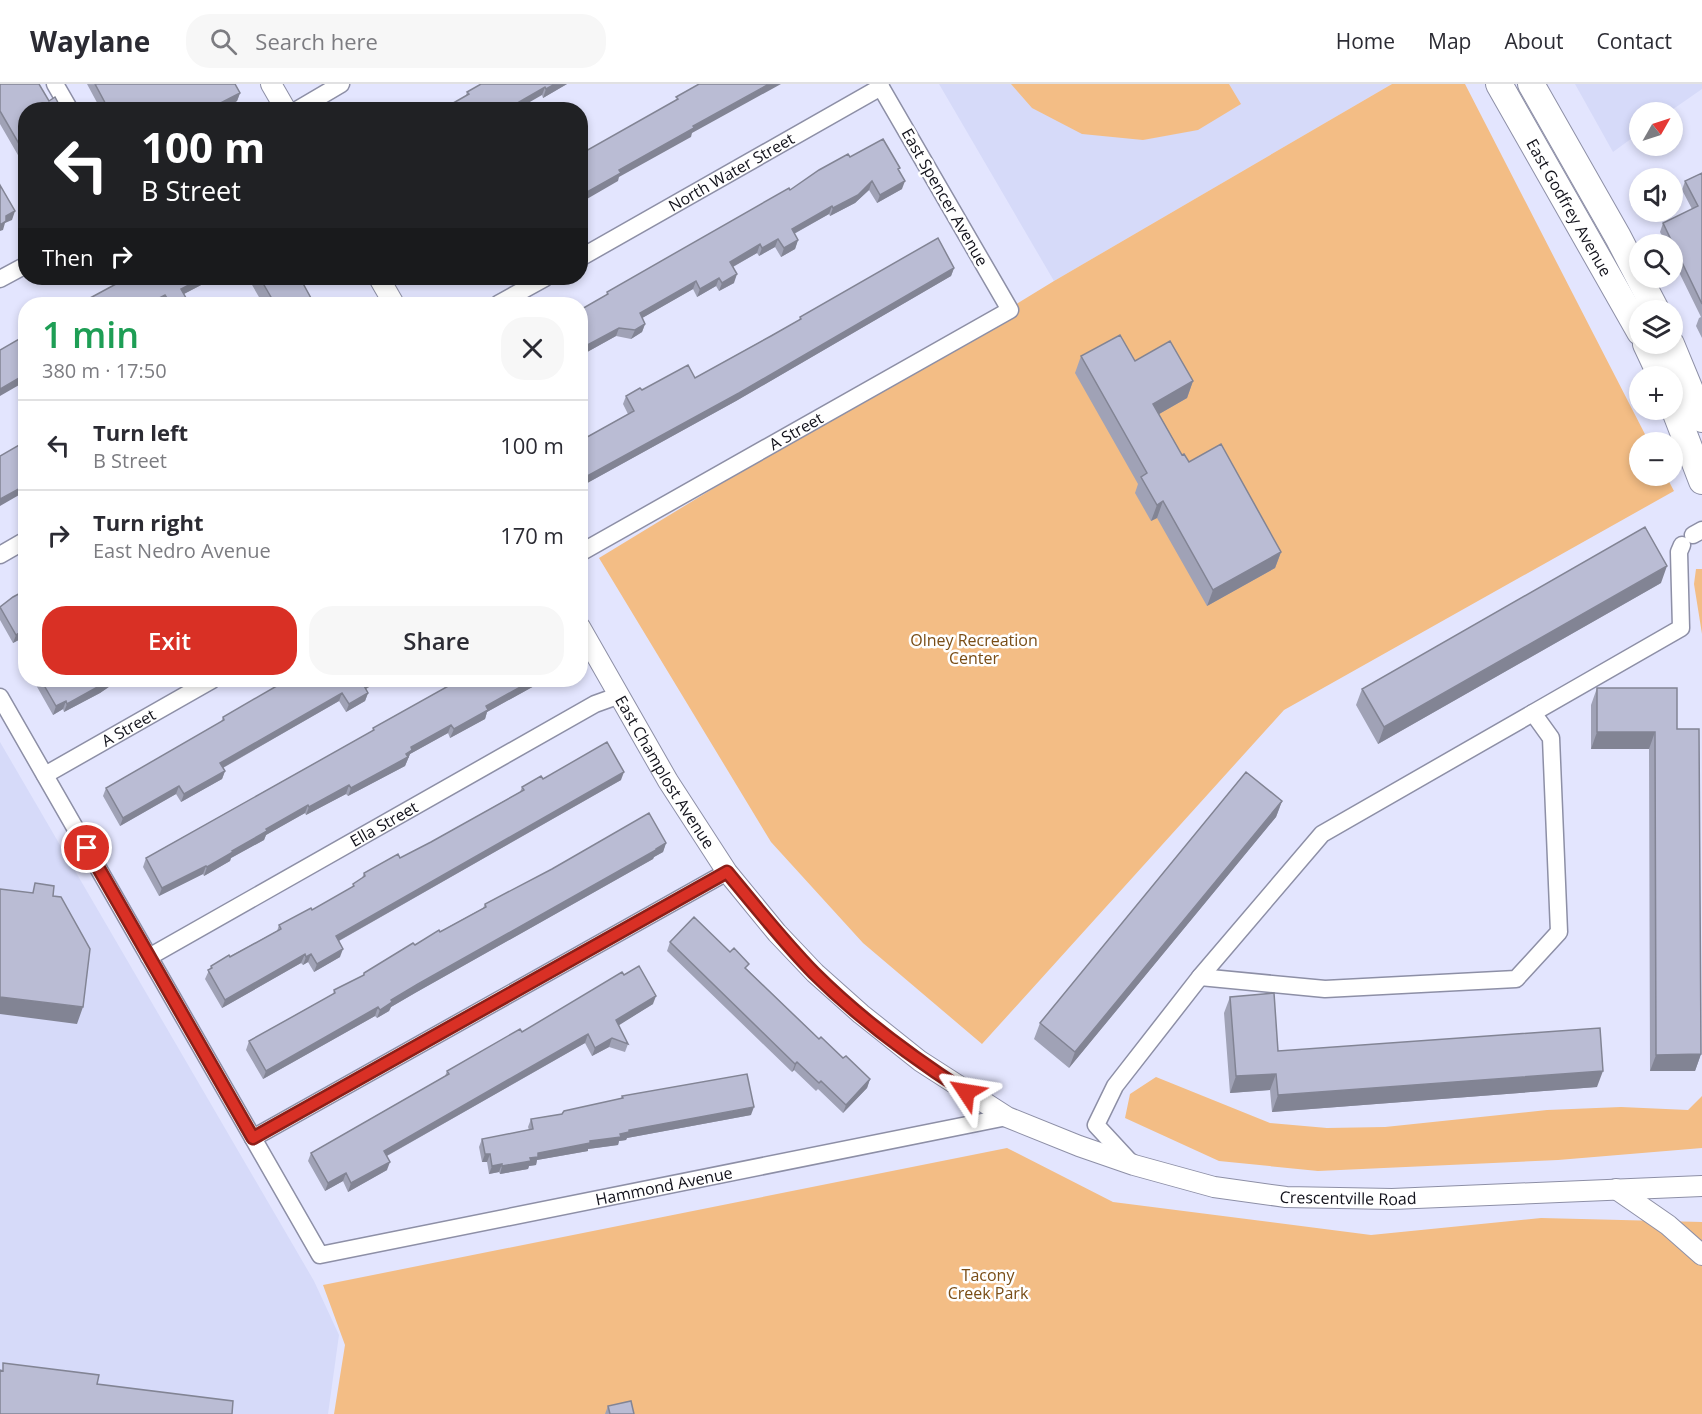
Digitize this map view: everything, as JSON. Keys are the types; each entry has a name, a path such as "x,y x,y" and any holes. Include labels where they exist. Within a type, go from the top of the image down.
{"main road":[{"name":"East Godfrey Avenue","path":"1499,84 1629,313"},
{"name":"East Godfrey Avenue","path":"1532,84 1651,300"},
{"path":"1675,354 1702,419"},
{"path":"1679,420 1702,481"}],"street":[{"path":"56,84 66,102"},
{"path":"271,84 281,102"},
{"path":"311,102 341,84"},
{"name":"North Water Street","path":"588,253 880,86"},
{"name":"East Spencer Avenue","path":"880,86 1010,310"},
{"path":"0,279 18,269"},
{"path":"511,297 533,285"},
{"name":"A Street","path":"588,548 1010,310"},
{"path":"1134,1165 1096,1125 1115,1086 1200,978 1322,834 1681,628 1678,552 1692,537"},
{"path":"0,555 18,545"},
{"name":"East Champlost Avenue","path":"588,641 668,781 727,872 777,933 815,974 861,1014 920,1061 1007,1117"},
{"name":"A Street","path":"45,775 200,687"},
{"name":"Ella Street","path":"148,957 595,704 620,695"},
{"path":"0,697 253,1138 727,872"},
{"path":"1200,978 1325,988 1516,980 1559,932 1551,738 1533,713"},
{"name":"Crescentville Road","path":"1007,1117 1134,1165 1214,1187 1286,1197 1392,1199 1702,1186"},
{"name":"Hammond Avenue","path":"253,1138 321,1255 1007,1117"},
{"path":"1616,1189 1668,1225 1702,1255"}],"shaded area":[{"path":"939,84 1392,84 1054,281"},
{"path":"1575,84 1702,84 1702,89 1683,102 1629,102 1629,140 1613,152"},
{"path":"0,742 314,1281 339,1335 328,1414 0,1414"}],"green space":[{"path":"1011,84 1229,84 1241,104 1198,130 1143,140 1082,134 1032,108"},
{"name":"Olney Recreation Center","path":"1392,84 1465,84 1629,403 1629,420 1638,420 1644,432 1629,432 1629,486 1671,486 1674,491 1284,710 982,1044 863,943 771,842 599,558 1054,281"},
{"path":"1696,569 1702,569 1702,634 1694,584"},
{"path":"1156,1077 1270,1123 1327,1128 1385,1127 1547,1110 1621,1107 1688,1110 1702,1096 1702,1148 1558,1160 1318,1171 1219,1161 1125,1118 1130,1094"},
{"name":"Tacony Creek Park","path":"1007,1148 1113,1202 1371,1235 1541,1218 1702,1222 1702,1414 334,1414 345,1345 323,1285"}],"building":[{"path":"0,84 39,84 49,101 55,97 58,102 18,102 18,142 0,111"},
{"path":"95,84 235,84 240,93 223,102 105,102"},
{"path":"481,84 555,84 519,102 455,102 469,94 467,92"},
{"path":"699,84 769,84 693,126 694,128 619,170 621,173 588,192 588,150 678,99 676,97"},
{"path":"883,139 905,181 880,195 872,181 858,195 833,208 832,206 792,229 798,240 784,248 778,239 762,248 760,244 730,262 737,274 722,283 719,278 700,289 696,281 640,313 645,324 635,330 619,328 588,345 588,305 608,294 607,292 789,188 790,190 819,170 848,154 850,157"},
{"path":"1702,173 1702,304 1683,265 1683,234 1668,234 1663,223 1683,222 1683,213 1698,206 1685,181"},
{"path":"0,185 15,211 6,216 6,221 0,225"},
{"path":"938,238 954,268 739,393 588,476 588,437 634,411 626,396 688,365 695,378 801,319 800,317"},
{"path":"114,285 189,285 181,289 185,297 166,297 165,295 161,297 92,297"},
{"path":"264,285 304,285 310,297 271,297"},
{"path":"1120,335 1135,361 1170,341 1193,381 1153,404 1182,455 1184,454 1189,462 1221,444 1281,552 1213,590 1163,501 1157,505 1141,477 1147,473 1081,356"},
{"path":"18,340 18,379 0,389 0,350"},
{"path":"18,446 18,489 0,499 0,456"},
{"path":"1645,527 1667,566 1384,727 1362,689"},
{"path":"18,594 18,634 16,635 0,607"},
{"path":"45,687 97,687 67,704 66,701 56,706"},
{"path":"275,687 365,687 368,693 349,704 342,693 220,763 225,771 184,794 179,786 123,818 106,788 224,720 223,717"},
{"path":"446,687 520,687 486,706 488,710 454,729 451,725 411,747 412,750 406,754 408,757 351,788 349,785 309,807 308,805 207,867 162,888 146,858 374,730 373,728"},
{"path":"1597,688 1677,688 1677,729 1699,729 1701,1054 1656,1055 1655,732 1597,732"},
{"path":"607,742 624,772 336,936 343,949 317,964 311,954 306,957 305,954 225,1000 208,970 212,968 211,966 281,929 279,925 311,908 312,910 354,886 353,884 365,876 364,873 398,854 400,858 431,842 524,790 522,787 541,776 543,779"},
{"path":"1246,772 1282,801 1075,1052 1040,1023"},
{"path":"649,813 666,843 656,850 418,984 391,1000 392,1002 380,1010 378,1007 266,1071 249,1041 335,993 334,990 364,975 413,943 415,945 439,930 440,932 486,907 485,904 552,869"},
{"path":"35,883 54,886 53,896 61,897 90,949 83,1007 0,997 0,889 33,893"},
{"path":"694,917 730,952 734,948 749,964 745,968 819,1039 821,1037 843,1058 846,1056 870,1079 846,1105 821,1081 819,1083 797,1062 795,1064 670,942"},
{"path":"639,966 656,996 616,1020 628,1044 612,1038 595,1048 588,1034 384,1151 390,1162 351,1183 346,1173 328,1183 311,1153 449,1074 447,1071 520,1029 522,1032 622,972 624,975"},
{"path":"1274,993 1278,1051 1600,1028 1603,1071 1278,1095 1276,1074 1236,1076 1230,997"},
{"path":"747,1074 754,1107 629,1130 629,1132 620,1134 621,1137 590,1141 590,1143 538,1153 538,1157 530,1158 531,1161 492,1166 490,1154 485,1154 482,1139 533,1129 531,1119 562,1114 564,1111 623,1098 622,1096"},
{"path":"3,1363 99,1375 97,1384 233,1401 232,1414 0,1414 0,1370 3,1371"},
{"path":"631,1401 634,1414 610,1414 608,1406"}],"route":[{"path":"87,848 253,1138 727,872 777,933 815,974 920,1061 966,1092"}]}
